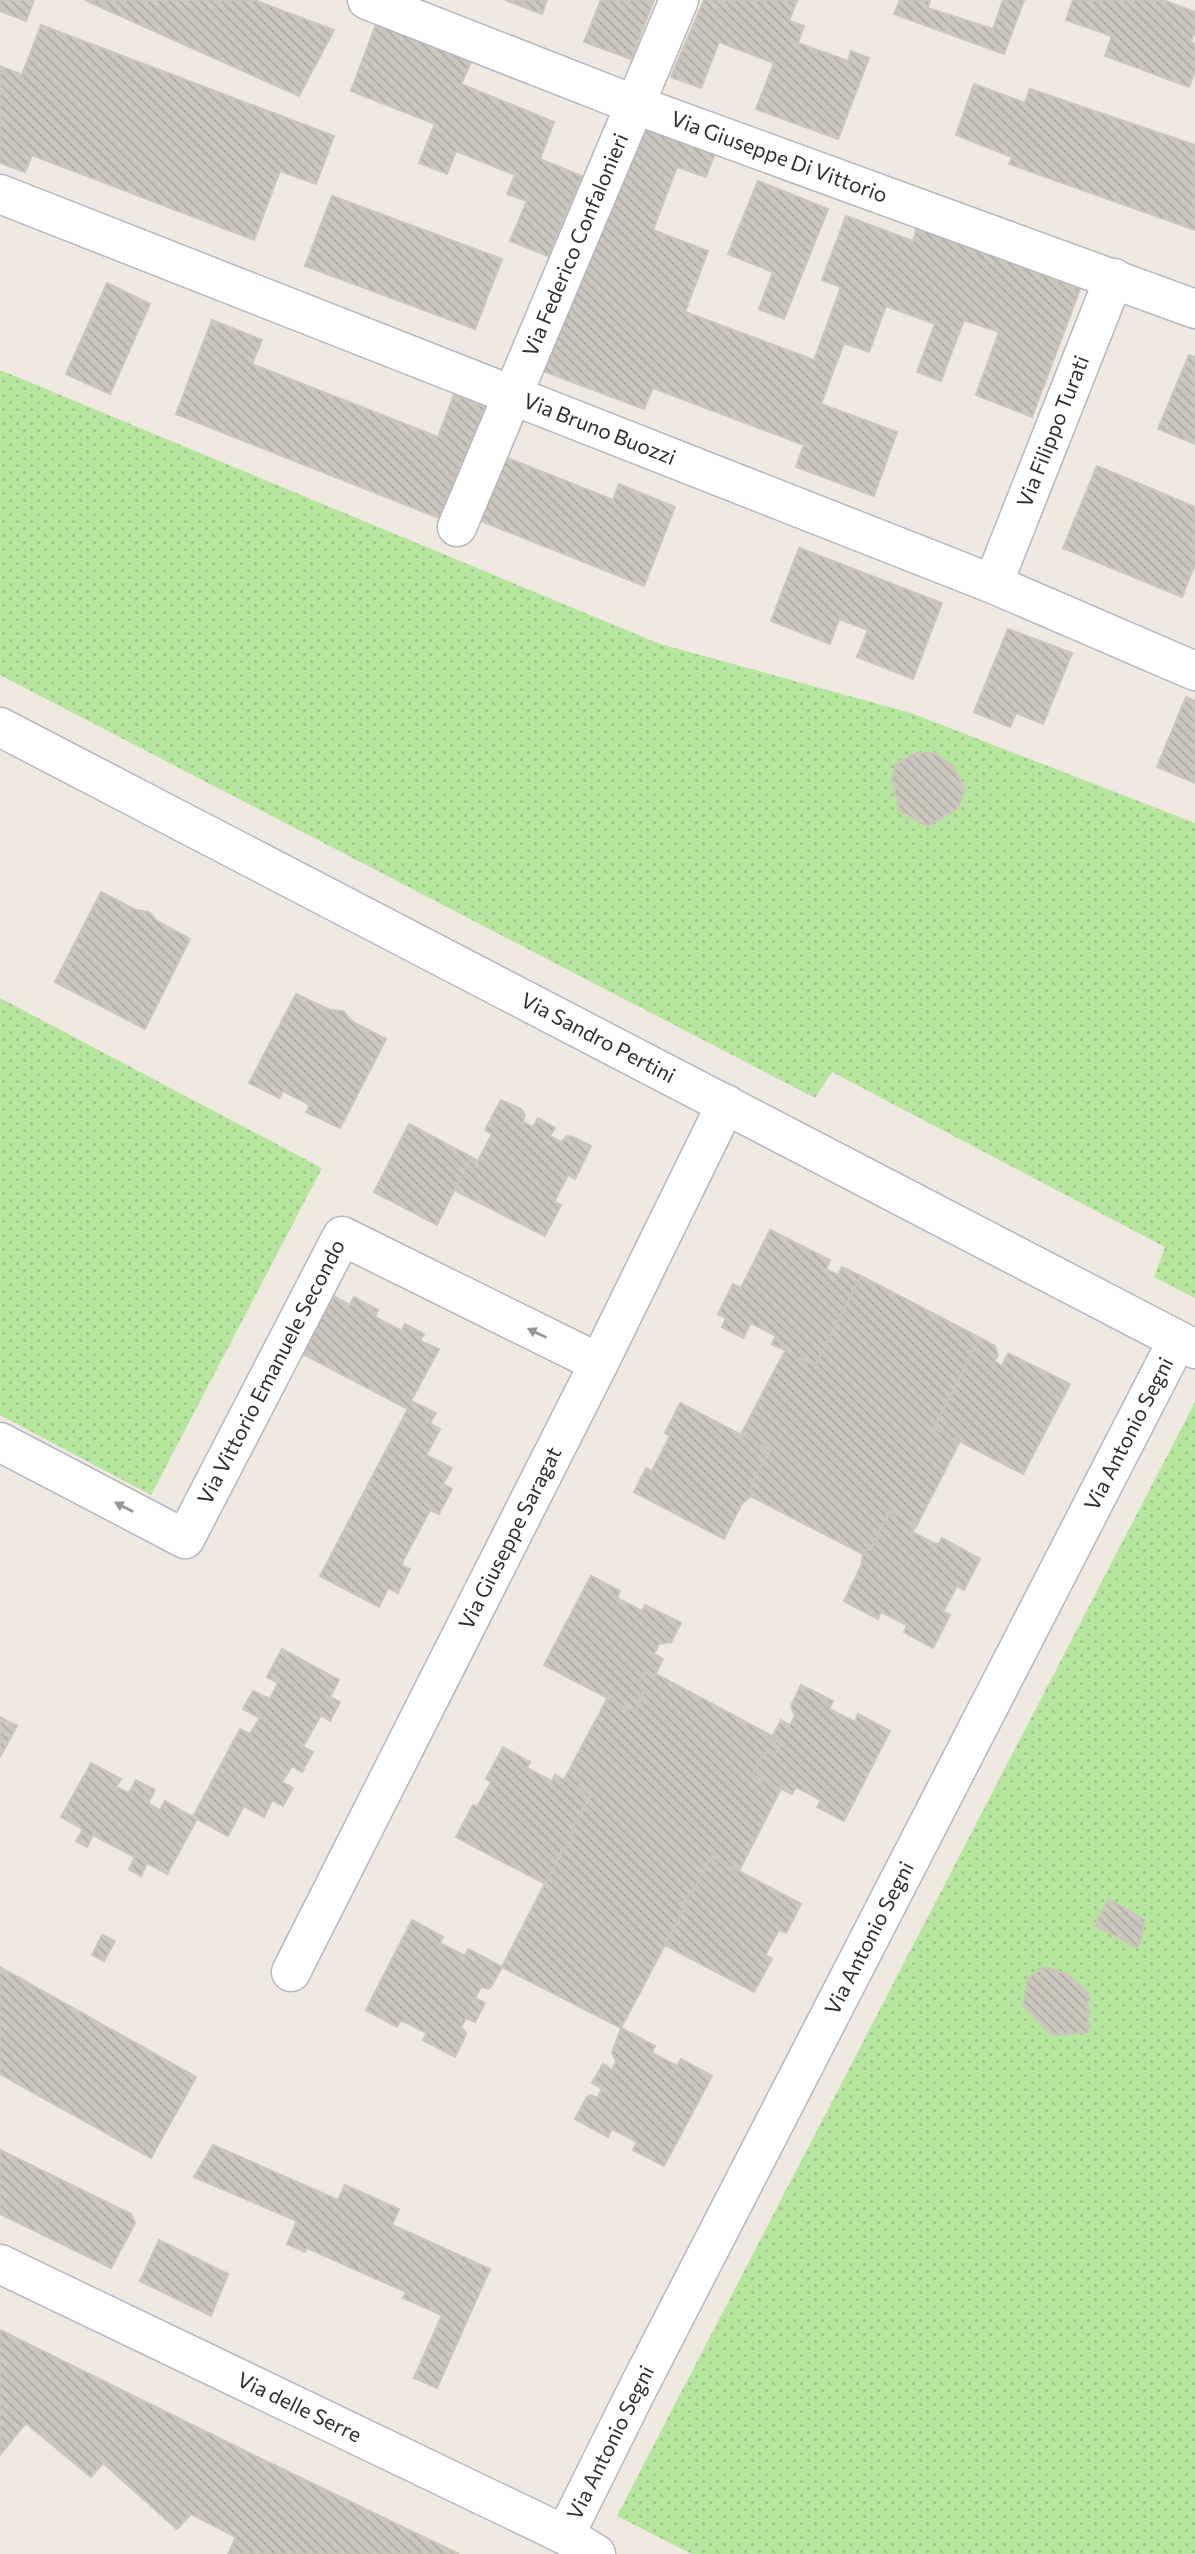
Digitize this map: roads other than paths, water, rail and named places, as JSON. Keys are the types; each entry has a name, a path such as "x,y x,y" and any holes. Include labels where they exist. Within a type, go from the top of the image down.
{"street":[{"name":"Via Giuseppe Di Vittorio","path":"367,0 633,104 1195,309"},
{"name":"Via Federico Confalonieri","path":"457,527 679,0"},
{"name":"Via Bruno Buozzi","path":"0,194 993,584 1195,671"},
{"name":"Via Filippo Turati","path":"993,584 1114,278"},
{"name":"Via Sandro Pertini","path":"0,727 1186,1345"},
{"name":"Via Giuseppe Saragat","path":"292,1972 726,1104"},
{"name":"Via Vittorio Emanuele Secondo","path":"0,1442 185,1539 342,1236 598,1363"},
{"name":"Via Antonio Segni","path":"580,2544 638,2388 1186,1345"},
{"name":"Via delle Serre","path":"0,2264 580,2544"}]}
